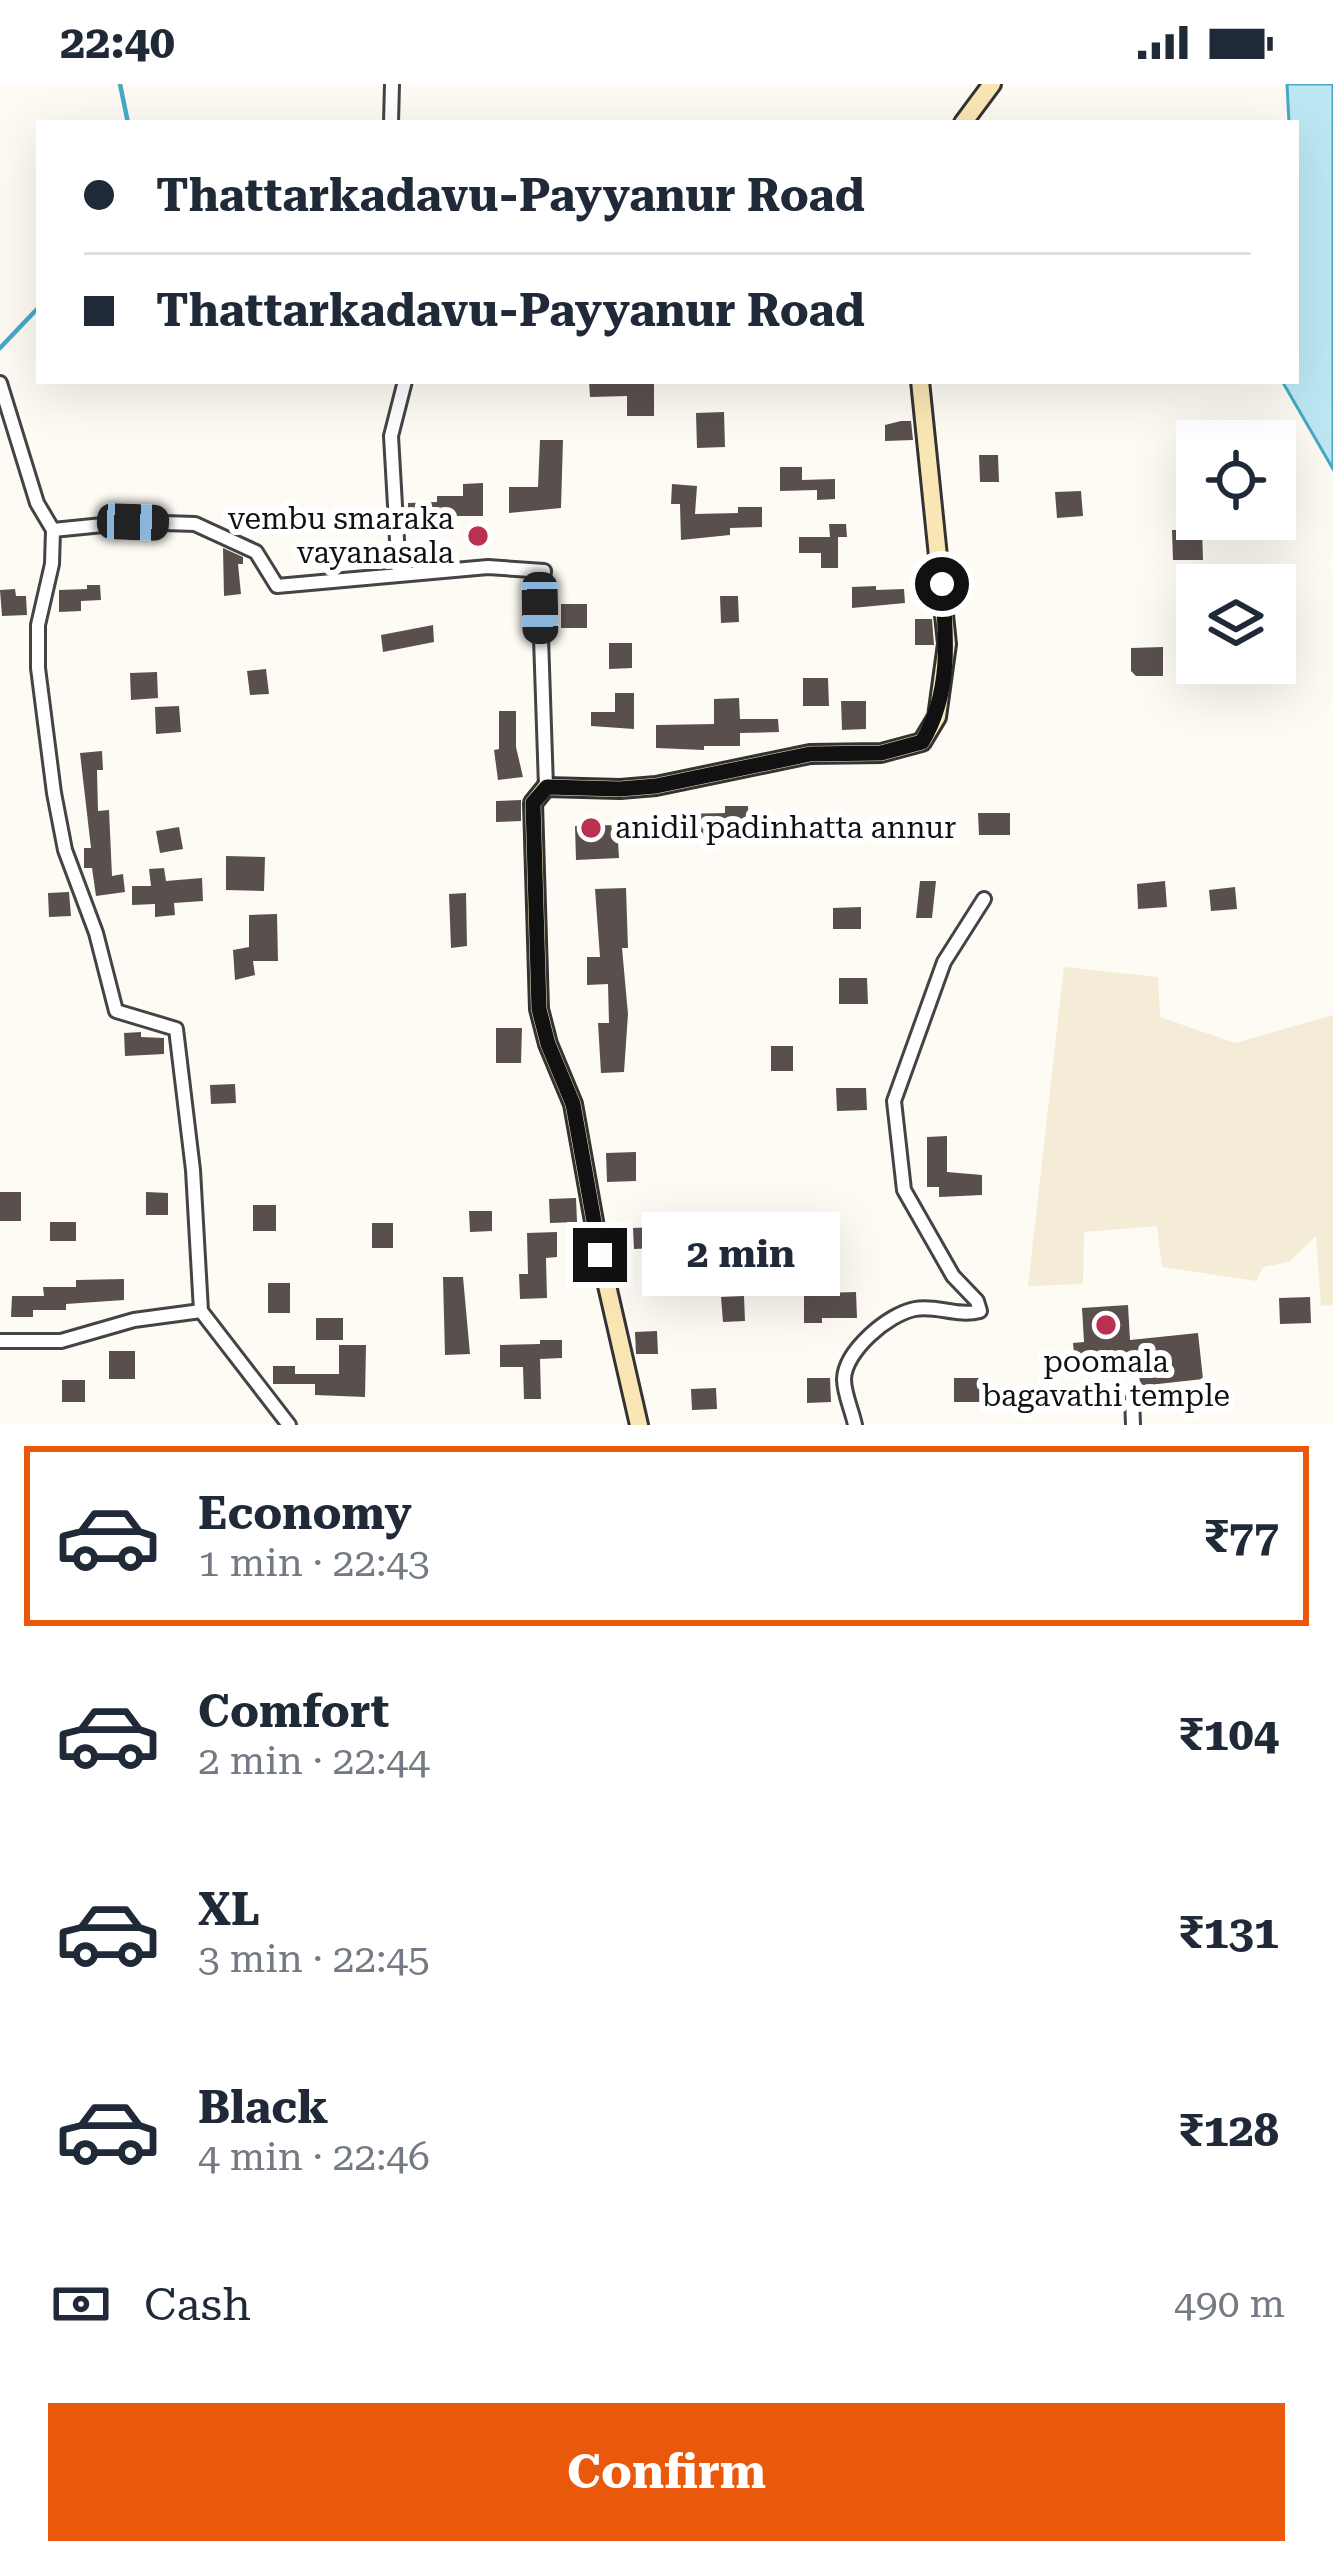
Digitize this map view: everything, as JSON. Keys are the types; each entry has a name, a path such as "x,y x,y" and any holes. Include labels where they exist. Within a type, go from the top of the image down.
{"main road":[{"path":"965,120 992,84"},
{"path":"639,1425 600,1255 573,1104 539,1009 533,803 547,787 656,786 810,754 881,753 922,742 937,717 947,644 920,384"}],"street":[{"path":"391,120 392,84"},
{"path":"0,383 37,503 53,530 52,564 38,625 38,668 65,850 96,933 116,1011 176,1029 193,1170 202,1311 289,1425"},
{"path":"399,575 391,436 404,384"},
{"path":"53,530 133,522 195,524 256,553 277,586 488,567 544,571 541,631 547,787"},
{"path":"855,1425 845,1390 847,1362 869,1338 910,1310 980,1311 977,1301 953,1276 904,1190 894,1101 944,962 984,899"},
{"path":"0,1341 61,1341 134,1320 202,1311"},
{"path":"1132,1396 1132,1425"}],"shaded area":[{"path":"1064,967 1158,977 1160,1017 1235,1043 1333,1015 1333,1305 1321,1306 1316,1236 1289,1262 1263,1267 1256,1281 1162,1267 1157,1226 1084,1232 1083,1284 1028,1286"}],"water":[{"path":"1287,84 1333,84 1333,469 1284,384 1299,384 1299,120 1289,120"}],"building":[{"path":"589,384 654,384 654,416 627,416 627,396 590,397"},
{"path":"724,412 725,447 697,448 696,413"},
{"path":"911,421 913,440 885,441 885,425"},
{"path":"540,440 563,440 561,508 509,513 509,487 538,487"},
{"path":"979,455 998,455 999,482 980,482"},
{"path":"780,467 802,467 802,480 835,479 835,499 817,500 817,490 780,491"},
{"path":"483,483 483,516 454,516 454,526 408,522 408,503 463,496 463,484"},
{"path":"672,484 697,486 695,514 762,507 762,527 730,528 730,535 681,540 680,504 671,504"},
{"path":"1081,491 1083,516 1057,518 1055,492"},
{"path":"829,524 846,524 847,537 838,537 838,568 821,568 821,553 799,553 799,537 830,537"},
{"path":"1172,530 1176,530 1176,540 1202,540 1203,560 1173,560"},
{"path":"223,548 243,557 243,564 238,564 241,594 224,596"},
{"path":"87,585 100,585 101,600 81,601 81,611 59,612 59,590 87,589"},
{"path":"876,586 876,590 904,589 905,603 852,608 852,587"},
{"path":"15,589 16,596 26,596 27,615 2,616 0,590"},
{"path":"720,596 738,596 739,622 721,623"},
{"path":"561,604 587,604 587,628 561,628"},
{"path":"915,619 932,619 934,645 915,645"},
{"path":"433,625 434,642 383,652 381,635"},
{"path":"609,643 632,643 632,668 609,669"},
{"path":"1163,647 1163,676 1136,676 1131,671 1131,648"},
{"path":"266,669 269,694 250,695 247,671"},
{"path":"157,672 158,698 131,700 130,673"},
{"path":"803,678 828,678 829,706 803,706"},
{"path":"615,693 634,693 634,729 591,726 591,712 615,712"},
{"path":"739,698 740,719 778,719 779,732 740,733 740,746 656,748 656,725 714,724 714,699"},
{"path":"841,701 866,701 866,729 842,730"},
{"path":"179,706 181,732 156,734 155,707"},
{"path":"499,711 516,711 516,747 523,777 498,780 494,750 499,749"},
{"path":"102,751 103,770 97,770 98,811 109,810 112,876 123,874 125,892 96,896 92,868 84,868 84,848 91,848 80,753"},
{"path":"521,800 521,821 496,822 496,801"},
{"path":"725,806 748,806 749,826 707,827 707,837 679,837 679,814 725,813"},
{"path":"978,813 1010,813 1010,835 979,835"},
{"path":"617,825 619,858 576,860 575,826"},
{"path":"179,827 183,849 160,853 156,831"},
{"path":"226,856 265,857 264,891 226,890"},
{"path":"164,868 166,881 202,878 203,901 174,903 175,915 155,917 155,904 132,905 132,886 151,886 149,869"},
{"path":"920,881 936,881 932,918 916,918"},
{"path":"1165,881 1167,907 1138,909 1137,884"},
{"path":"1235,887 1237,909 1211,911 1209,890"},
{"path":"626,888 624,1072 601,1073 598,1023 609,1023 608,984 587,985 587,957 600,957 595,889"},
{"path":"69,892 71,916 49,917 48,893"},
{"path":"466,893 467,946 451,948 449,894"},
{"path":"861,907 861,929 833,929 833,908"},
{"path":"277,914 278,961 253,961 255,975 235,980 233,950 249,947 249,915"},
{"path":"839,978 867,978 868,1004 839,1004"},
{"path":"496,1028 522,1028 521,1063 496,1063"},
{"path":"141,1032 141,1037 164,1038 164,1054 125,1056 124,1033"},
{"path":"771,1046 793,1046 793,1071 771,1071"},
{"path":"235,1084 236,1103 211,1104 210,1085"},
{"path":"836,1088 866,1088 867,1110 837,1111"},
{"path":"947,1136 947,1172 982,1175 982,1195 939,1197 939,1187 927,1187 927,1137"},
{"path":"636,1152 636,1181 607,1182 606,1153"},
{"path":"0,1192 21,1192 21,1221 0,1221"},
{"path":"146,1192 168,1193 168,1215 146,1215"},
{"path":"576,1198 577,1222 550,1223 549,1199"},
{"path":"253,1205 276,1205 276,1231 253,1231"},
{"path":"469,1211 492,1211 492,1231 470,1232"},
{"path":"50,1222 76,1222 76,1241 50,1241"},
{"path":"372,1223 393,1223 393,1248 372,1248"},
{"path":"656,1227 657,1248 634,1249 633,1228"},
{"path":"557,1232 557,1257 546,1258 547,1298 520,1299 519,1274 528,1274 527,1233"},
{"path":"796,1256 821,1256 821,1293 856,1292 857,1318 804,1323 804,1282 797,1282"},
{"path":"443,1277 463,1277 470,1354 445,1355"},
{"path":"124,1279 124,1300 66,1304 66,1310 33,1310 33,1317 11,1317 12,1296 44,1296 43,1287 76,1287 76,1280"},
{"path":"268,1283 290,1283 290,1313 268,1313"},
{"path":"744,1296 745,1321 723,1322 721,1297"},
{"path":"1310,1297 1311,1323 1280,1324 1279,1298"},
{"path":"1128,1305 1130,1340 1198,1333 1203,1379 1140,1386 1138,1360 1075,1364 1073,1343 1084,1342 1082,1308"},
{"path":"316,1318 343,1318 343,1340 316,1340"},
{"path":"657,1331 658,1354 636,1354 635,1332"},
{"path":"540,1340 562,1340 562,1358 540,1359 541,1399 524,1399 523,1367 500,1367 500,1345 540,1344"},
{"path":"339,1345 366,1345 365,1397 315,1395 315,1384 273,1384 273,1366 295,1366 295,1374 339,1374"},
{"path":"109,1351 135,1351 135,1379 109,1379"},
{"path":"807,1378 830,1378 831,1402 807,1403"},
{"path":"954,1378 984,1378 984,1402 954,1402"},
{"path":"62,1380 85,1380 85,1402 62,1402"},
{"path":"716,1388 717,1409 692,1410 691,1389"}],"waterway":[{"path":"120,84 127,120"},
{"path":"0,348 36,310"}],"place":[{"name":"vembu smaraka vayanasala","path":"478,536"},
{"name":"anidil padinhatta annur","path":"591,828"},
{"name":"poomala bagavathi temple","path":"1106,1325"}],"route":[{"path":"600,1255 573,1104 539,1009 533,803 538,793 547,787 656,786 810,754 881,753 922,742 937,717 947,644 942,584"}]}
